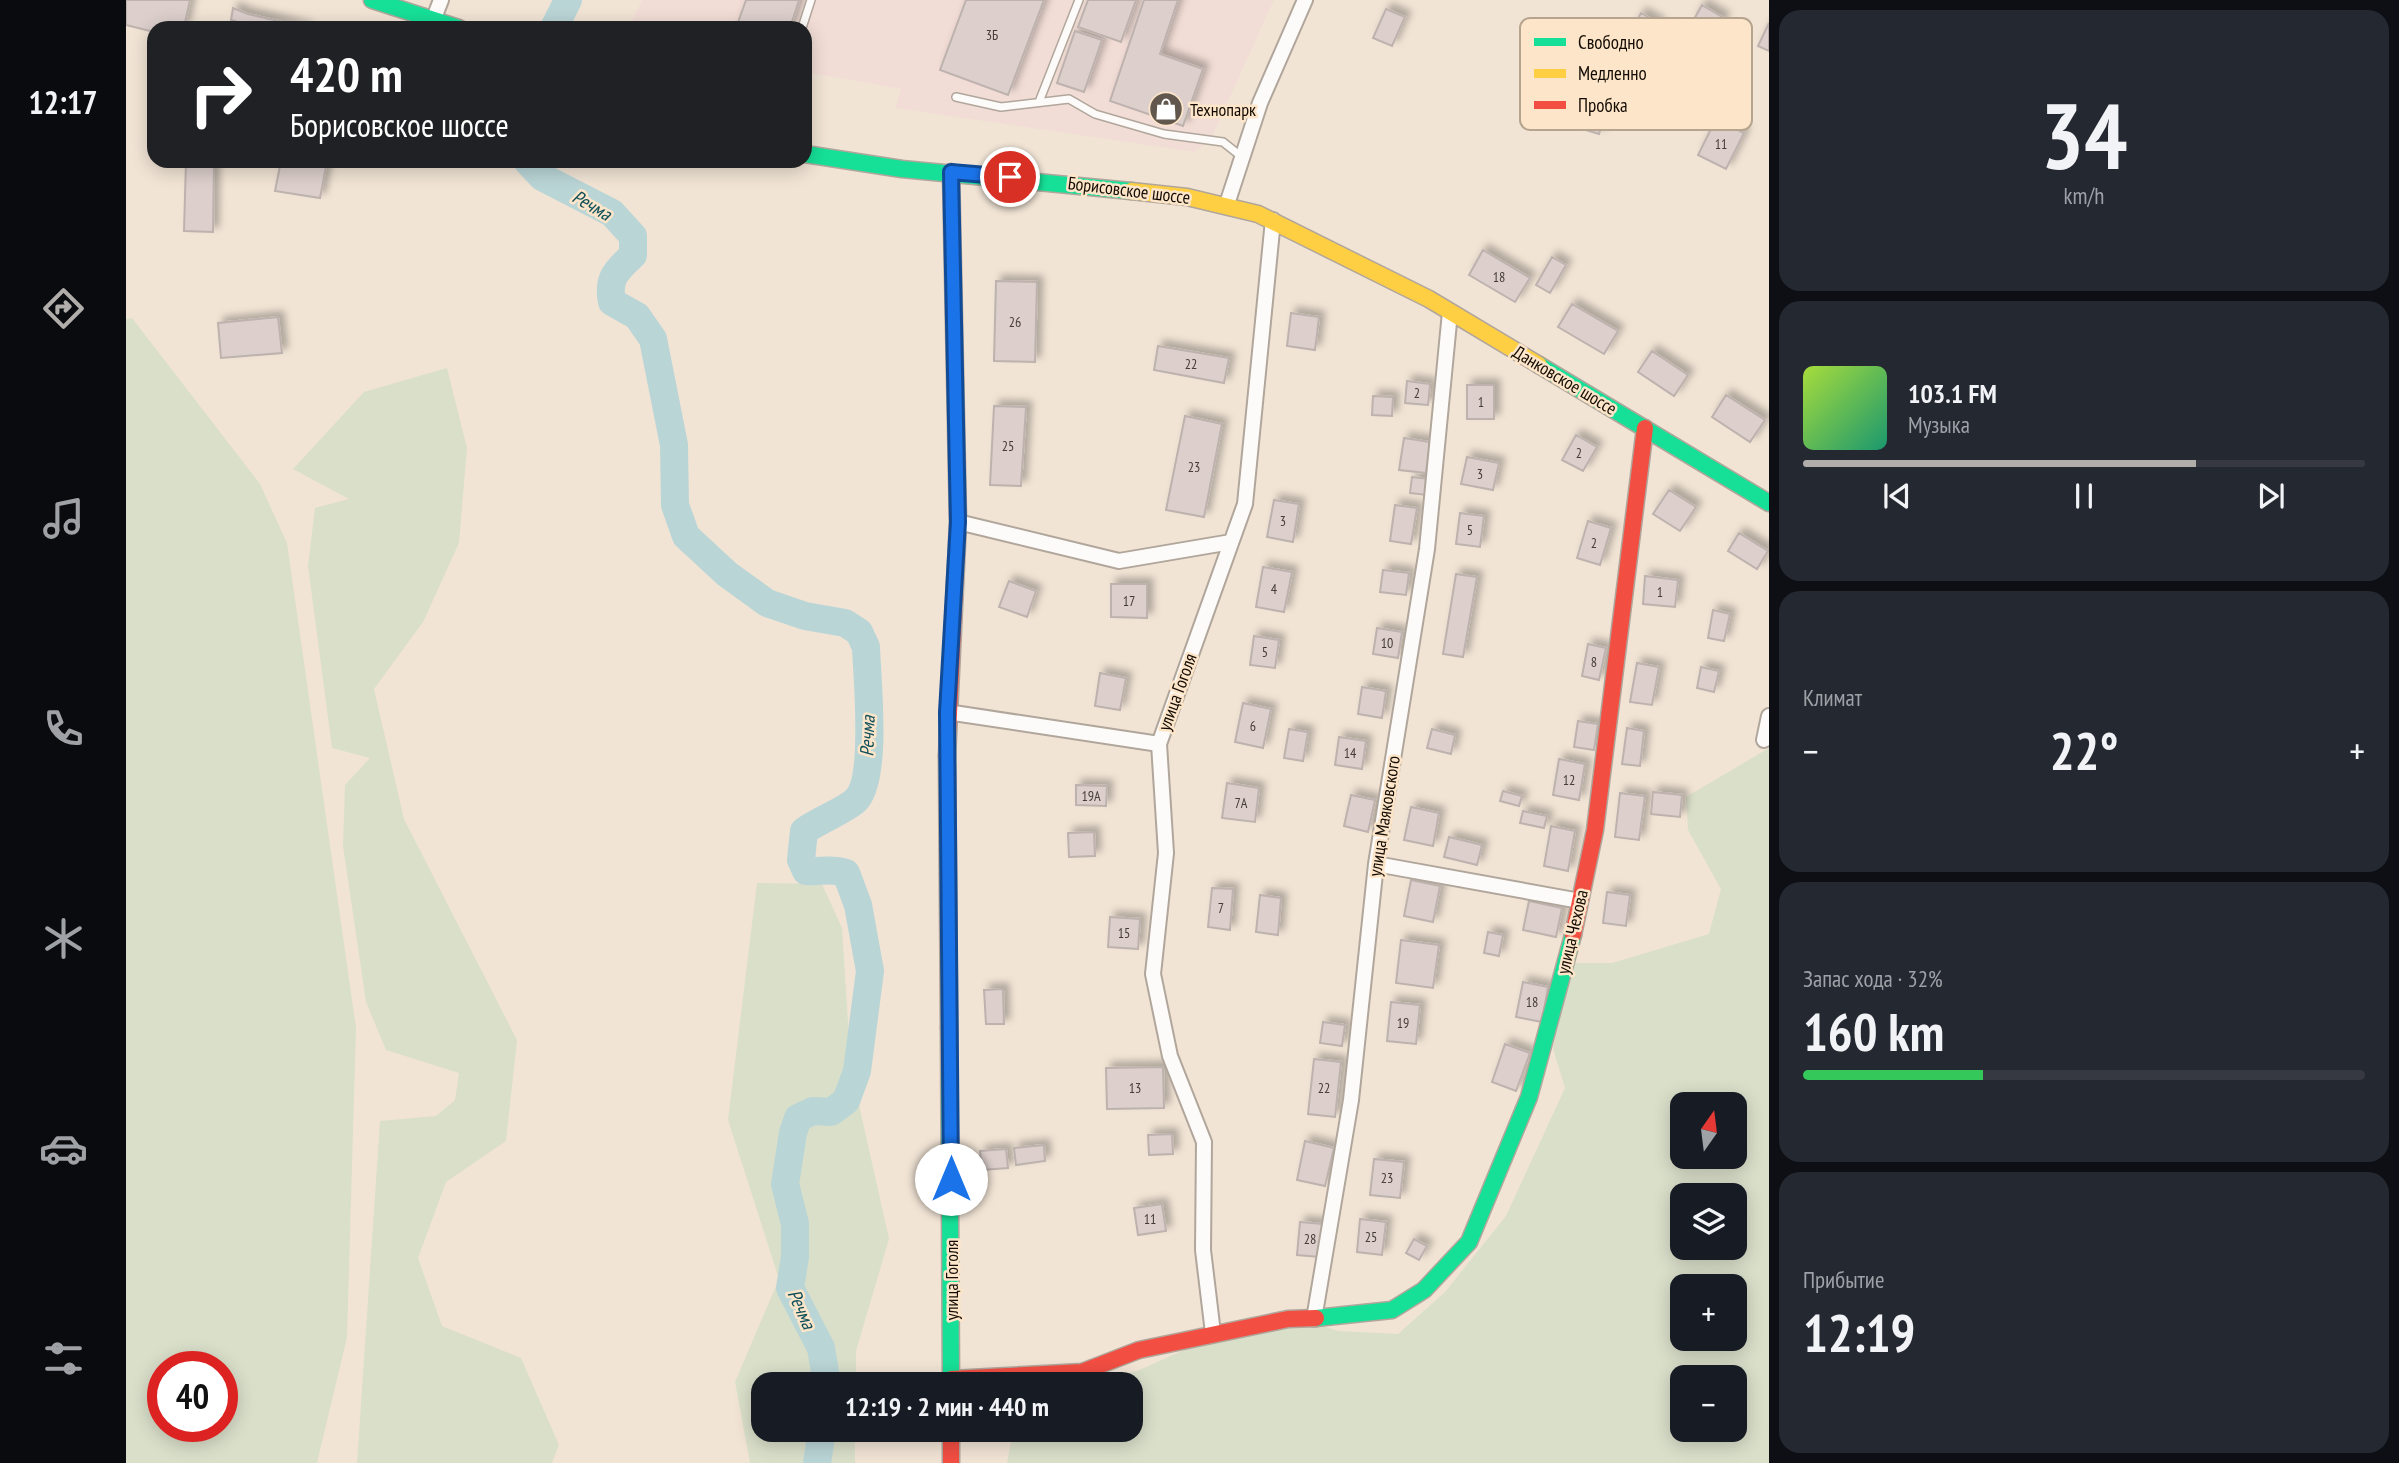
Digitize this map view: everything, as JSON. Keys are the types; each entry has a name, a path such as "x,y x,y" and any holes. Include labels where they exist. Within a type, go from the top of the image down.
{"street":[{"path":"372,0 442,21"},
{"path":"434,18 441,0"},
{"path":"1227,204 1260,103 1305,0"},
{"name":"Борисовское шоссе","path":"812,155 891,167 1072,183 1227,204 1273,220 1358,262"},
{"name":"улица Гоголя","path":"951,172 958,522 947,712 951,1372"},
{"name":"улица Гоголя","path":"1213,1333 1203,1250 1203,1142 1170,1056 1153,974 1166,853 1159,744 1245,503 1273,220"},
{"name":"Данковское шоссе","path":"1358,262 1450,312 1769,503"},
{"name":"улица Маяковского","path":"1314,1319 1351,1100 1376,864 1427,549 1450,312"},
{"name":"улица Чехова","path":"1082,1372 1139,1350 1213,1333 1288,1320 1392,1310 1424,1290 1469,1242 1529,1097 1580,901 1595,830 1645,428"},
{"path":"958,522 1119,561 1231,542"},
{"path":"947,712 1159,744"},
{"path":"1765,740 1769,716"},
{"path":"1376,864 1580,901"},
{"path":"951,1442 951,1463"}],"lane":[{"path":"804,21 811,0"},
{"path":"1039,102 1079,0"},
{"path":"956,97 1001,107 1069,99 1095,114 1164,134 1223,142 1242,157"}],"shaded area":[{"path":"642,0 1274,0 1210,141 1194,152 895,108 901,89 812,73 812,21 632,21"}],"green space":[{"path":"132,318 260,484 287,543 356,1028 347,1337 317,1463 126,1463 126,319"},
{"path":"447,368 467,448 459,543 423,622 374,689 404,819 517,1040 506,1141 446,1182 418,1258 442,1326 521,1358 559,1445 552,1463 357,1463 380,1121 436,1116 455,1100 459,1073 386,1050 366,1002 343,846 345,785 370,758 332,748 308,566 315,508 349,499 293,469 364,392"},
{"path":"1769,748 1769,1463 1007,1463 1011,1442 1143,1442 1143,1372 1132,1372 1222,1333 1286,1314 1338,1331 1398,1334 1445,1292 1506,1216 1565,1088 1553,1049 1563,980 1575,963 1612,963 1709,934 1721,889 1688,830 1686,797"},
{"path":"757,883 822,884 842,928 851,1069 889,1239 856,1351 856,1372 751,1372 751,1442 855,1442 855,1463 750,1463 735,1382 779,1279 728,1120"}],"building":[{"path":"126,0 190,0 185,21 147,21 147,30 126,25"},
{"path":"746,0 799,0 792,21 738,21"},
{"path":"966,0 1044,0 1008,95 940,70"},
{"path":"1088,0 1136,0 1121,42 1078,27"},
{"path":"1144,0 1178,0 1160,54 1203,69 1183,126 1110,101"},
{"path":"1702,5 1724,18 1695,18"},
{"path":"233,8 278,21 235,21 231,20"},
{"path":"1386,9 1405,17 1392,46 1373,38"},
{"path":"1769,23 1769,51 1758,46"},
{"path":"1075,31 1102,40 1084,92 1057,83"},
{"path":"1710,130 1738,130 1744,133 1726,169 1698,155"},
{"path":"186,168 214,168 213,232 184,231"},
{"path":"280,168 326,168 320,198 275,191"},
{"path":"1483,250 1530,278 1515,302 1469,275"},
{"path":"1552,257 1566,265 1550,293 1536,285"},
{"path":"996,281 1037,282 1035,362 994,361"},
{"path":"1572,304 1618,331 1604,354 1558,327"},
{"path":"1291,313 1319,317 1315,350 1287,346"},
{"path":"278,317 282,353 221,358 218,323"},
{"path":"1158,346 1229,358 1224,383 1154,370"},
{"path":"1652,351 1688,375 1674,396 1638,372"},
{"path":"1407,381 1430,384 1428,405 1405,403"},
{"path":"1467,385 1494,385 1494,419 1467,419"},
{"path":"1726,395 1765,420 1750,442 1712,417"},
{"path":"1373,396 1393,397 1392,416 1372,415"},
{"path":"994,406 1026,407 1021,486 990,485"},
{"path":"1185,416 1222,424 1204,517 1166,510"},
{"path":"1576,435 1597,447 1583,471 1562,460"},
{"path":"1404,438 1430,442 1426,473 1399,470"},
{"path":"1467,457 1499,463 1493,490 1461,484"},
{"path":"1412,477 1429,479 1427,495 1410,493"},
{"path":"1669,490 1696,507 1680,531 1653,514"},
{"path":"1274,500 1299,504 1293,542 1267,537"},
{"path":"1395,505 1417,508 1411,544 1390,541"},
{"path":"1460,513 1484,516 1480,547 1456,544"},
{"path":"1588,521 1611,528 1600,565 1577,558"},
{"path":"1739,533 1768,551 1757,569 1728,551"},
{"path":"1263,567 1292,572 1284,612 1256,607"},
{"path":"1383,570 1409,573 1406,595 1380,592"},
{"path":"1456,574 1477,577 1463,657 1443,654"},
{"path":"1645,576 1678,580 1675,607 1643,604"},
{"path":"1009,581 1036,591 1027,617 999,607"},
{"path":"1111,584 1147,584 1147,618 1111,617"},
{"path":"1713,610 1730,614 1724,641 1708,638"},
{"path":"1377,628 1402,632 1398,658 1373,654"},
{"path":"1254,636 1279,640 1275,668 1250,665"},
{"path":"1588,644 1606,648 1599,680 1582,676"},
{"path":"1637,663 1659,667 1652,705 1630,702"},
{"path":"1701,667 1719,671 1714,692 1697,688"},
{"path":"1100,673 1126,678 1120,710 1095,706"},
{"path":"1362,687 1386,691 1382,718 1358,714"},
{"path":"1243,703 1271,709 1263,748 1235,742"},
{"path":"1578,721 1598,724 1594,750 1574,747"},
{"path":"1627,728 1644,731 1640,766 1622,764"},
{"path":"1289,729 1308,732 1303,761 1284,758"},
{"path":"1432,729 1455,735 1451,754 1427,748"},
{"path":"1339,737 1366,741 1362,769 1335,765"},
{"path":"1559,759 1585,764 1579,800 1553,795"},
{"path":"1227,783 1259,788 1255,822 1222,818"},
{"path":"1076,785 1107,786 1106,806 1076,805"},
{"path":"1503,791 1522,796 1519,806 1500,801"},
{"path":"1653,792 1682,795 1680,817 1651,814"},
{"path":"1620,793 1645,796 1639,840 1615,837"},
{"path":"1351,795 1375,800 1368,832 1344,826"},
{"path":"1411,807 1439,813 1433,846 1404,840"},
{"path":"1523,811 1547,816 1544,828 1520,823"},
{"path":"1551,826 1575,831 1568,871 1544,866"},
{"path":"1094,832 1095,856 1069,857 1068,833"},
{"path":"1449,837 1482,845 1477,865 1444,857"},
{"path":"1411,880 1440,886 1433,922 1404,916"},
{"path":"1212,888 1233,889 1230,930 1208,927"},
{"path":"1607,892 1630,895 1626,926 1603,923"},
{"path":"1260,895 1281,898 1278,935 1256,932"},
{"path":"1529,901 1562,908 1556,937 1523,930"},
{"path":"1110,917 1140,919 1138,949 1108,947"},
{"path":"1488,932 1503,935 1499,956 1484,953"},
{"path":"1401,940 1439,945 1433,988 1396,983"},
{"path":"1523,982 1548,987 1542,1022 1516,1017"},
{"path":"1003,989 1004,1024 986,1024 984,990"},
{"path":"1391,1002 1420,1005 1416,1044 1387,1041"},
{"path":"1323,1022 1345,1025 1342,1046 1320,1043"},
{"path":"1505,1044 1530,1053 1516,1091 1492,1082"},
{"path":"1314,1059 1341,1062 1335,1117 1308,1114"},
{"path":"1163,1067 1164,1108 1107,1109 1106,1068"},
{"path":"1172,1134 1173,1154 1149,1155 1148,1135"},
{"path":"1305,1141 1334,1148 1325,1186 1297,1180"},
{"path":"1044,1145 1045,1161 1016,1165 1014,1148"},
{"path":"1006,1149 1008,1168 982,1170 980,1151"},
{"path":"1374,1159 1404,1162 1400,1198 1370,1195"},
{"path":"1162,1204 1166,1231 1138,1235 1134,1208"},
{"path":"1360,1219 1386,1222 1382,1255 1357,1252"},
{"path":"1300,1222 1323,1224 1320,1257 1297,1255"},
{"path":"1414,1239 1427,1246 1419,1260 1406,1253"}],"waterway":[{"name":"Речма","path":"558,21 568,0"},
{"name":"Речма","path":"534,168 542,177 612,213 633,236 633,255 618,270 612,281 612,302 637,316 653,339 674,445 675,505 686,536 727,574 767,603 805,616 845,623 859,632 866,647 870,728 867,773 862,790 850,805 804,831 801,860 806,871 831,870 846,873 858,905 870,971 857,1071 846,1101 831,1112 813,1111 798,1118 785,1184 795,1224 795,1257 790,1288 821,1348 825,1372"},
{"name":"Речма","path":"817,1463 820,1442"}],"traffic: fast":[{"path":"372,0 437,21"},
{"path":"812,155 902,169 1131,191"},
{"path":"1539,365 1769,503"},
{"path":"1316,1318 1392,1310 1424,1290 1469,1242 1529,1097 1573,935"},
{"path":"949,1028 951,1372"}],"traffic: slow":[{"path":"1131,191 1187,197 1258,214 1429,299 1539,365"},
{"path":"947,756 949,1028"}],"traffic: jam":[{"path":"947,756 958,522 951,172"},
{"path":"1573,935 1595,830 1645,428"},
{"path":"1082,1372 1139,1350 1288,1319 1316,1318"},
{"path":"951,1442 951,1463"}],"place":[{"name":"Технопарк","path":"1166,109"}],"route":[{"path":"951,1179 947,712 958,522 951,172 1010,177"}]}
